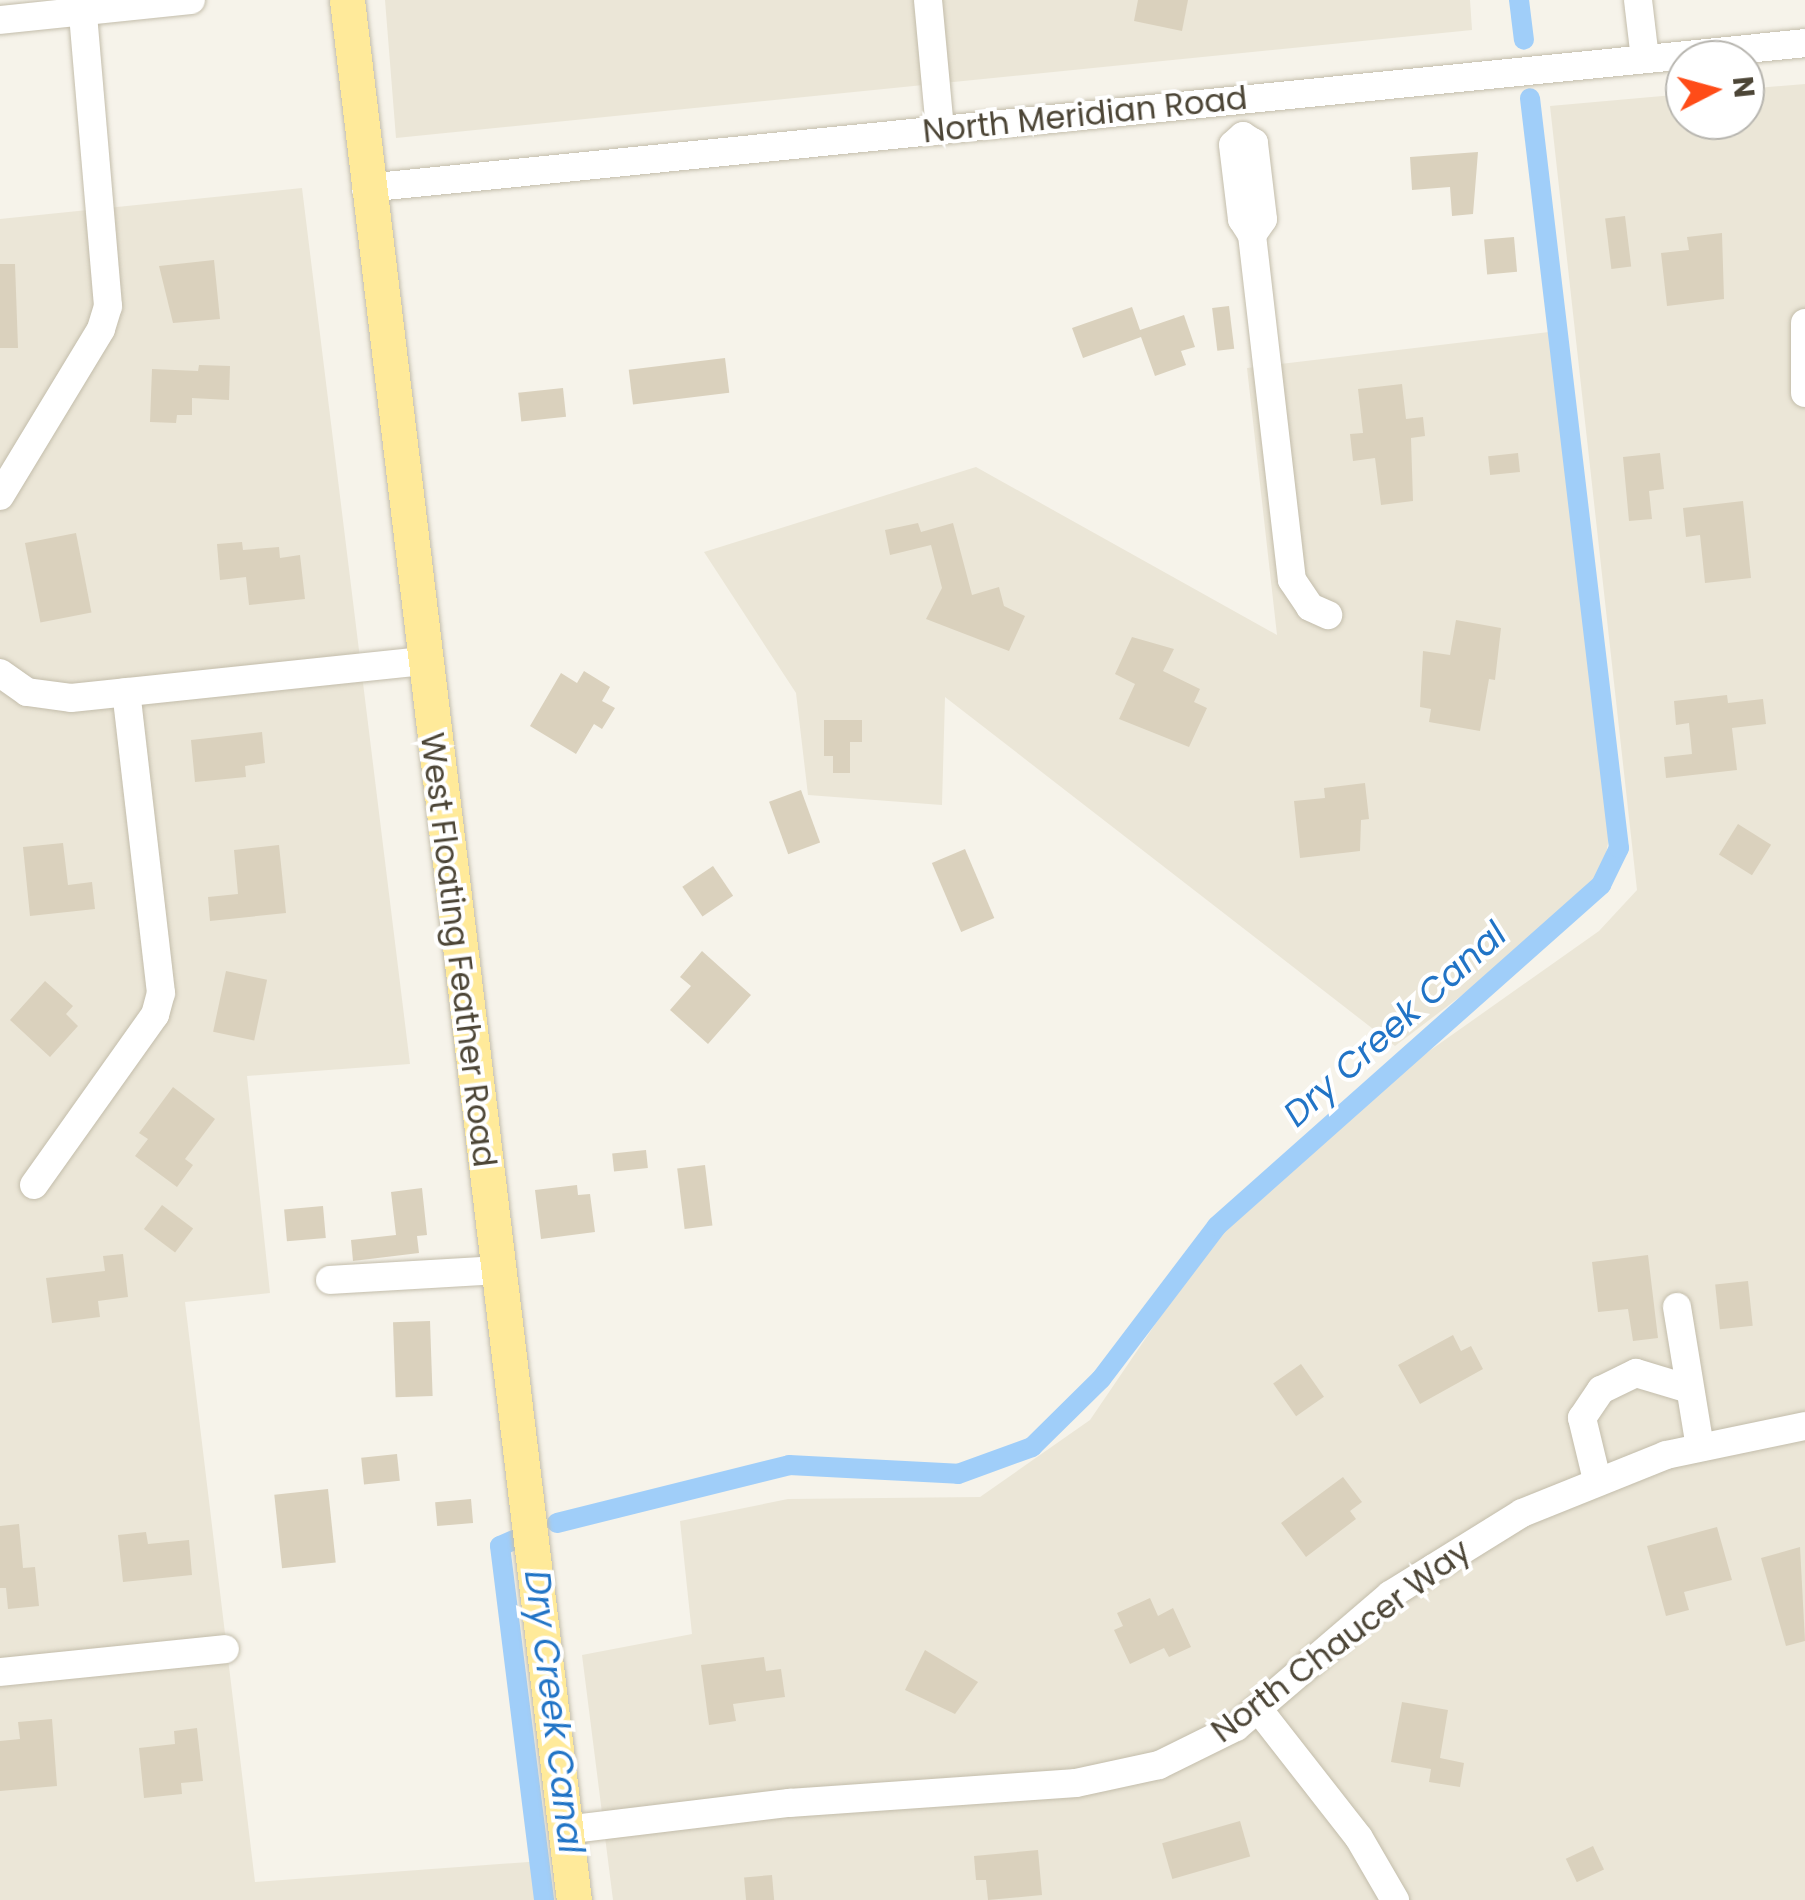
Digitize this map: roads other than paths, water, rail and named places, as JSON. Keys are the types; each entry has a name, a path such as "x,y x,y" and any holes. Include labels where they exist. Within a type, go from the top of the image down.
{"main road":[{"name":"West Floating Feather Road","path":"347,0 422,661 574,1900"}],"street":[{"path":"0,20 82,6 191,0"},
{"path":"928,0 940,130"},
{"path":"1638,0 1644,59"},
{"path":"0,496 101,328 108,306 82,6"},
{"name":"North Meridian Road","path":"366,188 1805,43"},
{"path":"1238,99 1243,136 1254,143 1263,219 1252,235 1292,580 1310,607 1328,616"},
{"path":"1805,322 1805,393"},
{"path":"0,673 48,698 422,661"},
{"path":"34,1185 155,1015 161,993 126,692"},
{"path":"330,1280 498,1270"},
{"path":"1677,1307 1700,1447"},
{"path":"1597,1480 1582,1418 1600,1390 1636,1373 1688,1389"},
{"name":"North Chaucer Way","path":"565,1830 789,1804 1104,1779 1186,1754 1259,1710 1342,1634 1454,1551 1597,1480 1700,1447 1805,1426"},
{"path":"0,1672 225,1649"},
{"path":"1259,1710 1359,1838 1395,1900"}],"waterway":[{"name":"Dry Creek Canal","path":"1519,0 1524,40"},
{"name":"Dry Creek Canal","path":"557,1523 789,1465 958,1474 1032,1447 1101,1379 1217,1226 1601,885 1619,848 1530,98"},
{"name":"Dry Creek Canal","path":"514,1540 500,1546 544,1900"}]}
